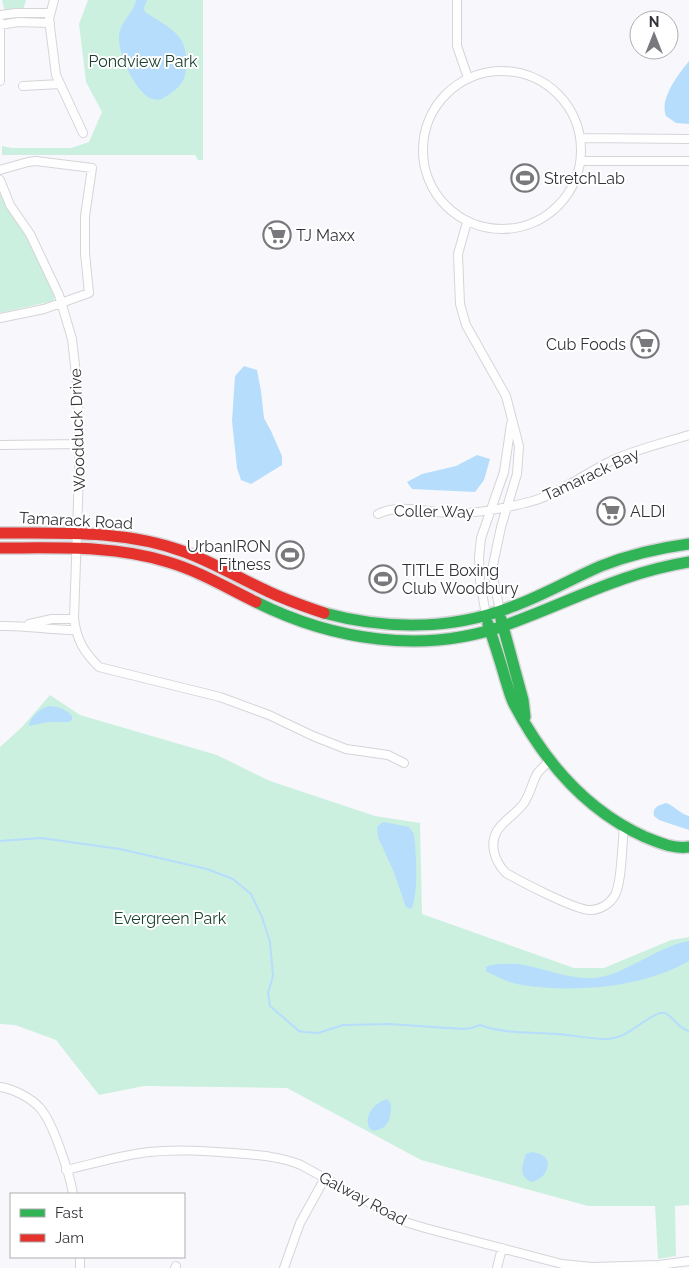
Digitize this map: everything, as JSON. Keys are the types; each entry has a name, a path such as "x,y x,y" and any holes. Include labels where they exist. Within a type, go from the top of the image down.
{"street":[{"path":"54,0 50,13 50,22 56,74 83,132"},
{"path":"457,0 457,46 468,78"},
{"path":"0,15 19,12 50,13"},
{"path":"0,82 0,23 50,22"},
{"path":"504,70 516,71 540,80 556,91 566,102 578,124 581,138 581,161 577,178 562,202 554,210 531,224 495,229 467,222 449,208 436,194 427,175 423,151 427,127 436,105 452,88 468,78 481,73 504,70"},
{"path":"23,86 60,84"},
{"path":"581,138 689,139"},
{"path":"581,161 689,160"},
{"path":"0,170 36,161 92,168 86,216 85,252 88,293 44,309 0,318"},
{"name":"Woodduck Drive","path":"0,180 10,205 30,234 62,302 74,352 80,444 74,619 75,630 86,654 99,667 220,698 269,715 346,749 388,755 404,763"},
{"path":"467,222 458,254 460,304 466,325 506,396 519,446 517,474 501,527 493,565 502,626 526,721"},
{"path":"512,419 504,472 482,538 479,557 480,581 489,630 513,702 541,749 561,774 584,797 624,827 649,839 684,848 689,855"},
{"name":"Tamarack Bay","path":"491,510 526,503 547,496 613,460 689,435"},
{"path":"0,445 80,444"},
{"name":"Coller Way","path":"378,514 400,508 453,513 491,510"},
{"name":"Tamarack Road","path":"0,533 78,533 125,537 182,551 292,602 320,612 350,620 377,624 422,626 454,622 500,612 533,599 589,571 619,559 658,548 689,544"},
{"name":"Tamarack Road","path":"0,548 77,548 124,552 167,561 207,577 288,616 317,626 348,634 414,640 452,637 489,630 625,576 689,562"},
{"path":"0,626 74,619"},
{"path":"22,625 52,630 75,630"},
{"path":"550,760 537,774 523,804 502,825 495,837 493,852 499,866 506,873 577,907 592,910 600,908 611,900 618,887 624,827"},
{"path":"0,1087 22,1095 40,1108 50,1123 73,1193"},
{"name":"Galway Road","path":"66,1170 132,1154 184,1150 270,1156 286,1159 402,1220 562,1264 592,1267 689,1261"},
{"path":"284,1268 300,1223 325,1178"},
{"path":"497,1268 502,1248"}],"green space":[{"path":"2,0 26,0 23,10 8,11 4,9"},
{"name":"Pondview Park","path":"88,0 203,0 203,160 198,160 195,155 2,155 2,146 12,148 71,148 89,142 102,112 86,82 79,24"},
{"path":"0,194 34,250 55,297 53,301 0,313"},
{"name":"Evergreen Park","path":"50,695 80,715 217,755 270,781 375,816 420,823 422,914 574,968 604,968 671,940 689,937 689,1205 675,1206 676,1256 658,1259 655,1206 588,1206 421,1160 287,1088 144,1086 99,1095 56,1040 15,1025 0,1024 0,747 22,727"}],"water":[{"path":"136,0 147,0 144,8 145,12 175,33 181,39 185,48 185,77 174,91 162,99 150,98 138,87 127,68 120,48 120,31"},
{"path":"689,61 689,124 676,123 666,116 665,102 671,87"},
{"path":"244,366 257,370 264,418 282,456 282,465 251,484 241,480 237,468 232,421 235,376"},
{"path":"477,455 490,459 484,480 475,492 412,489 407,482 422,474 456,466"},
{"path":"48,706 64,710 72,716 72,720 69,722 48,722 29,726 29,723 36,714"},
{"path":"666,803 689,816 689,830 659,820 654,816 655,808"},
{"path":"384,822 409,827 414,834 416,884 414,903 411,909 406,907 393,870 378,837 377,827"},
{"path":"689,941 689,961 670,970 629,983 585,988 542,987 522,985 508,981 486,971 486,967 490,965 516,964 574,977 603,977 627,968 664,949"},
{"path":"387,1099 391,1104 388,1122 383,1128 373,1131 369,1128 369,1114 378,1103"},
{"path":"532,1152 540,1154 545,1158 548,1162 548,1167 542,1177 531,1182 524,1176 522,1170 526,1154"}],"waterway":[{"path":"0,841 41,838 120,849 207,869 233,879 251,894 262,917 270,942 273,976 268,993 270,1006 299,1031 318,1033 343,1025 389,1024 463,1029 480,1025 508,1031 608,1039 626,1034 661,1013 668,1014 681,1027 689,1031"}],"traffic: fast":[{"path":"324,613 348,619 396,625 420,625 467,620 525,602 612,562 644,552 689,544"},
{"path":"256,602 316,626 347,634 411,641 443,639 475,634 506,625 641,573 689,562"},
{"path":"501,619 523,700 525,717"},
{"path":"488,624 514,704 539,745 568,782 603,813 623,826 661,843 677,847 689,847"}],"traffic: jam":[{"path":"0,533 94,534 117,536 163,545 195,556 278,596 324,613"},
{"path":"0,548 106,550 148,557 191,570 256,602"}],"place":[{"name":"StretchLab","path":"525,178"},
{"name":"TJ Maxx","path":"277,235"},
{"name":"Cub Foods","path":"645,344"},
{"name":"ALDI","path":"611,511"},
{"name":"UrbanIRON Fitness","path":"290,555"},
{"name":"TITLE Boxing Club Woodbury","path":"383,579"}]}
